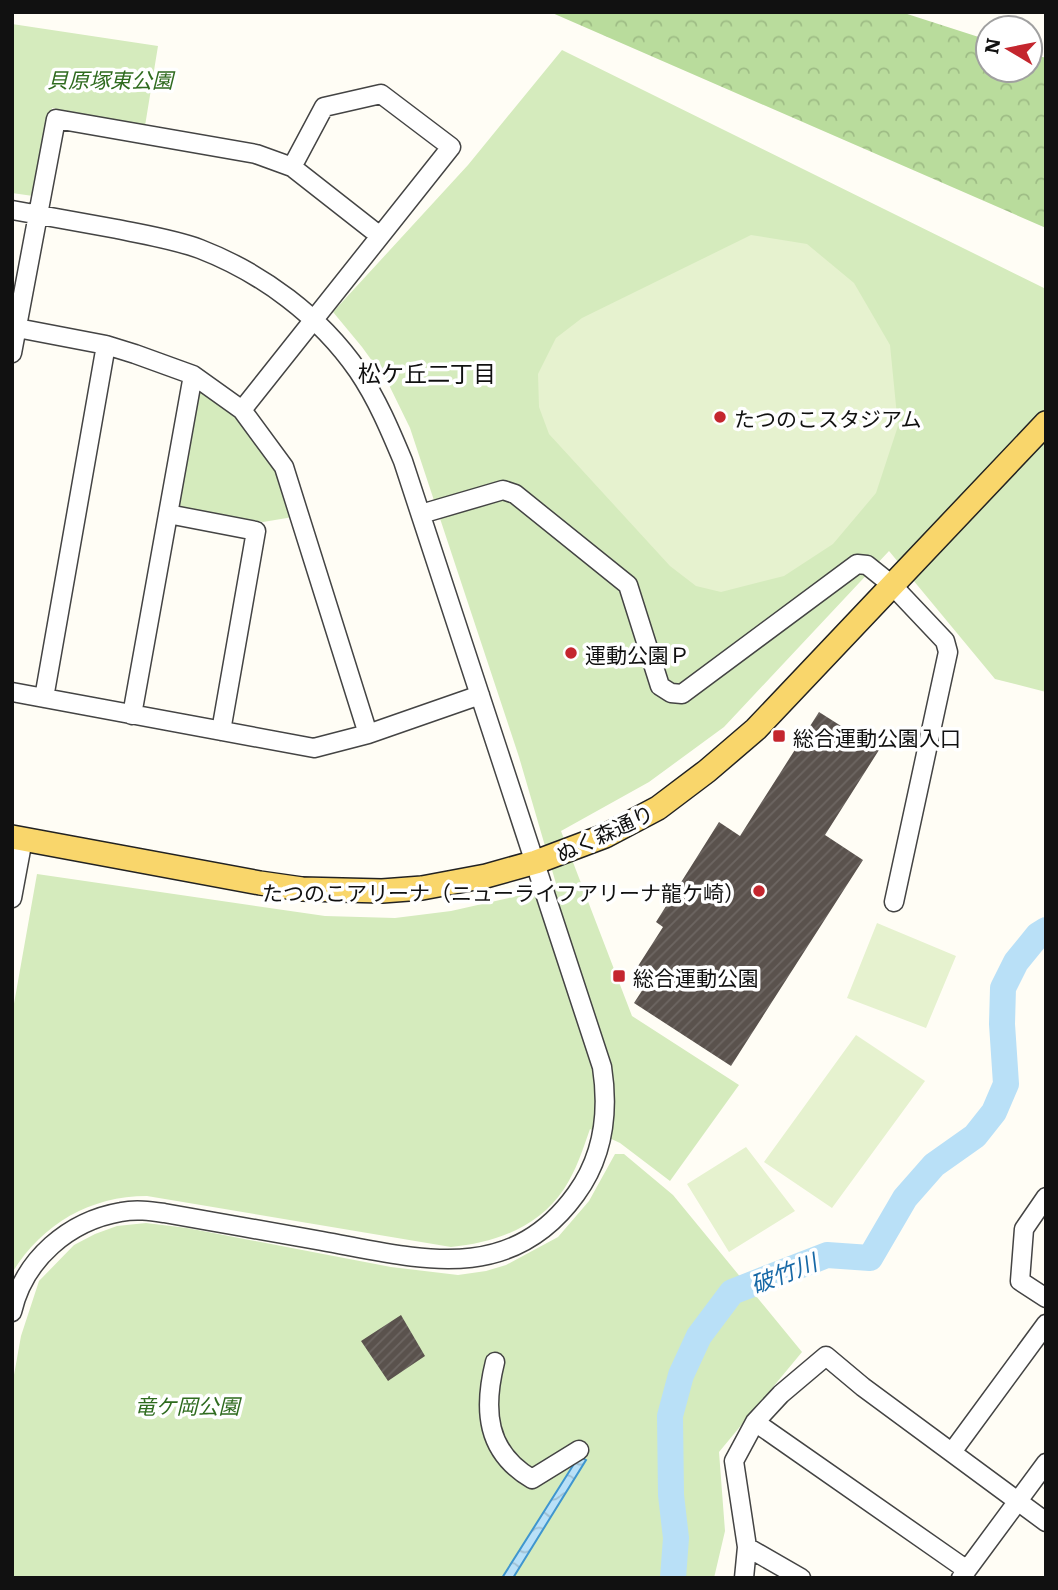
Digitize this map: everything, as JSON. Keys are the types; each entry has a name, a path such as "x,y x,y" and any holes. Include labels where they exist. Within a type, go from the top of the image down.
{"main road":[{"name":"ぬく森通り","path":"18,838 260,883 341,891 422,888 486,876 580,847 658,808 756,729 1046,423"}],"street":[{"path":"242,410 451,147 381,94 324,107 292,167"},
{"path":"12,353 56,119 246,152 292,167 380,236"},
{"path":"12,210 144,234 199,249 258,279 314,319 337,343 376,400 403,461 421,514 536,862 602,1068 606,1089 606,1113 601,1141 582,1186 553,1221 521,1243 497,1253 452,1261 428,1260 164,1213 139,1210 121,1212 94,1219 69,1232 44,1252 21,1284 12,1312"},
{"path":"15,328 106,345 192,375 242,410 284,467 368,734"},
{"path":"44,698 106,345"},
{"path":"132,715 192,375"},
{"path":"421,514 503,490 515,494 628,585 660,686 671,693 682,694 857,564 867,565 892,585 945,642 948,652 894,902"},
{"path":"167,514 256,531 221,731"},
{"path":"12,692 314,748 368,734 480,695"},
{"path":"12,898 18,838"},
{"path":"1046,1197 1024,1229 1020,1281 1046,1298"},
{"path":"953,1452 1046,1324"},
{"path":"744,1578 747,1547 734,1461 755,1422 780,1394 826,1356 863,1387 1046,1522"},
{"path":"495,1362 489,1396 491,1432 501,1452 517,1470 532,1479 579,1450"},
{"path":"755,1422 964,1574 1046,1463"},
{"path":"747,1547 801,1578"}],"green space":[{"path":"550,12 901,12 974,35 974,84 1044,84 1046,58 1046,228"},
{"name":"貝原塚東公園","path":"12,24 158,46 145,126 52,108 33,196 12,193"},
{"path":"562,50 1046,289 1046,692 995,679 889,551 724,727 649,782 561,831 632,1016 739,1085 670,1181 620,1143 590,1129 572,1175 554,1202 542,1214 515,1231 484,1242 451,1247 147,1196 126,1197 87,1207 69,1216 38,1240 12,1273 12,1015 37,874 325,916 395,918 451,911 557,887 519,757 410,428 388,383 333,312 468,165"},
{"name":"たつのこスタジアム","path":"751,235 807,244 854,283 890,345 898,426 876,493 833,544 784,576 721,592 696,586 670,566 549,434 539,407 538,374 556,338 582,318"},
{"path":"198,386 234,413 270,461 293,517 263,522 177,506"},
{"path":"877,923 956,956 926,1028 847,998"},
{"path":"856,1035 925,1081 832,1208 764,1162"},
{"path":"746,1147 795,1211 729,1252 687,1184"},
{"name":"竜ケ岡公園","path":"615,1154 624,1154 673,1195 802,1352 719,1452 725,1531 714,1578 12,1578 12,1386 21,1336 39,1281 74,1245 117,1226 146,1223 187,1228 391,1267 458,1275 486,1271 506,1265 558,1237 589,1201"}],"water":[{"path":"579,1456 586,1460 513,1578 502,1578"}],"building":[{"name":"たつのこアリーナ（ニューライフアリーナ龍ケ崎）","path":"819,712 879,750 825,835 863,860 731,1066 634,1003 645,986 631,977 663,927 656,922 719,822 740,836"},
{"path":"401,1315 425,1356 388,1381 361,1341"}],"waterway":[{"name":"破竹川","path":"673,1578 676,1538 671,1495 670,1416 681,1375 699,1336 732,1292 827,1255 870,1258 905,1198 934,1165 975,1136 994,1112 1006,1084 1002,1024 1003,988 1016,962 1038,935 1046,930"}],"place":[{"name":"たつのこスタジアム","path":"720,417"},
{"name":"運動公園Ｐ","path":"571,653"},
{"name":"総合運動公園入口","path":"779,736"},
{"name":"たつのこアリーナ（ニューライフアリーナ龍ケ崎）","path":"759,891"},
{"name":"総合運動公園","path":"619,976"}],"district":[{"name":"松ケ丘二丁目","path":"427,372"}]}
